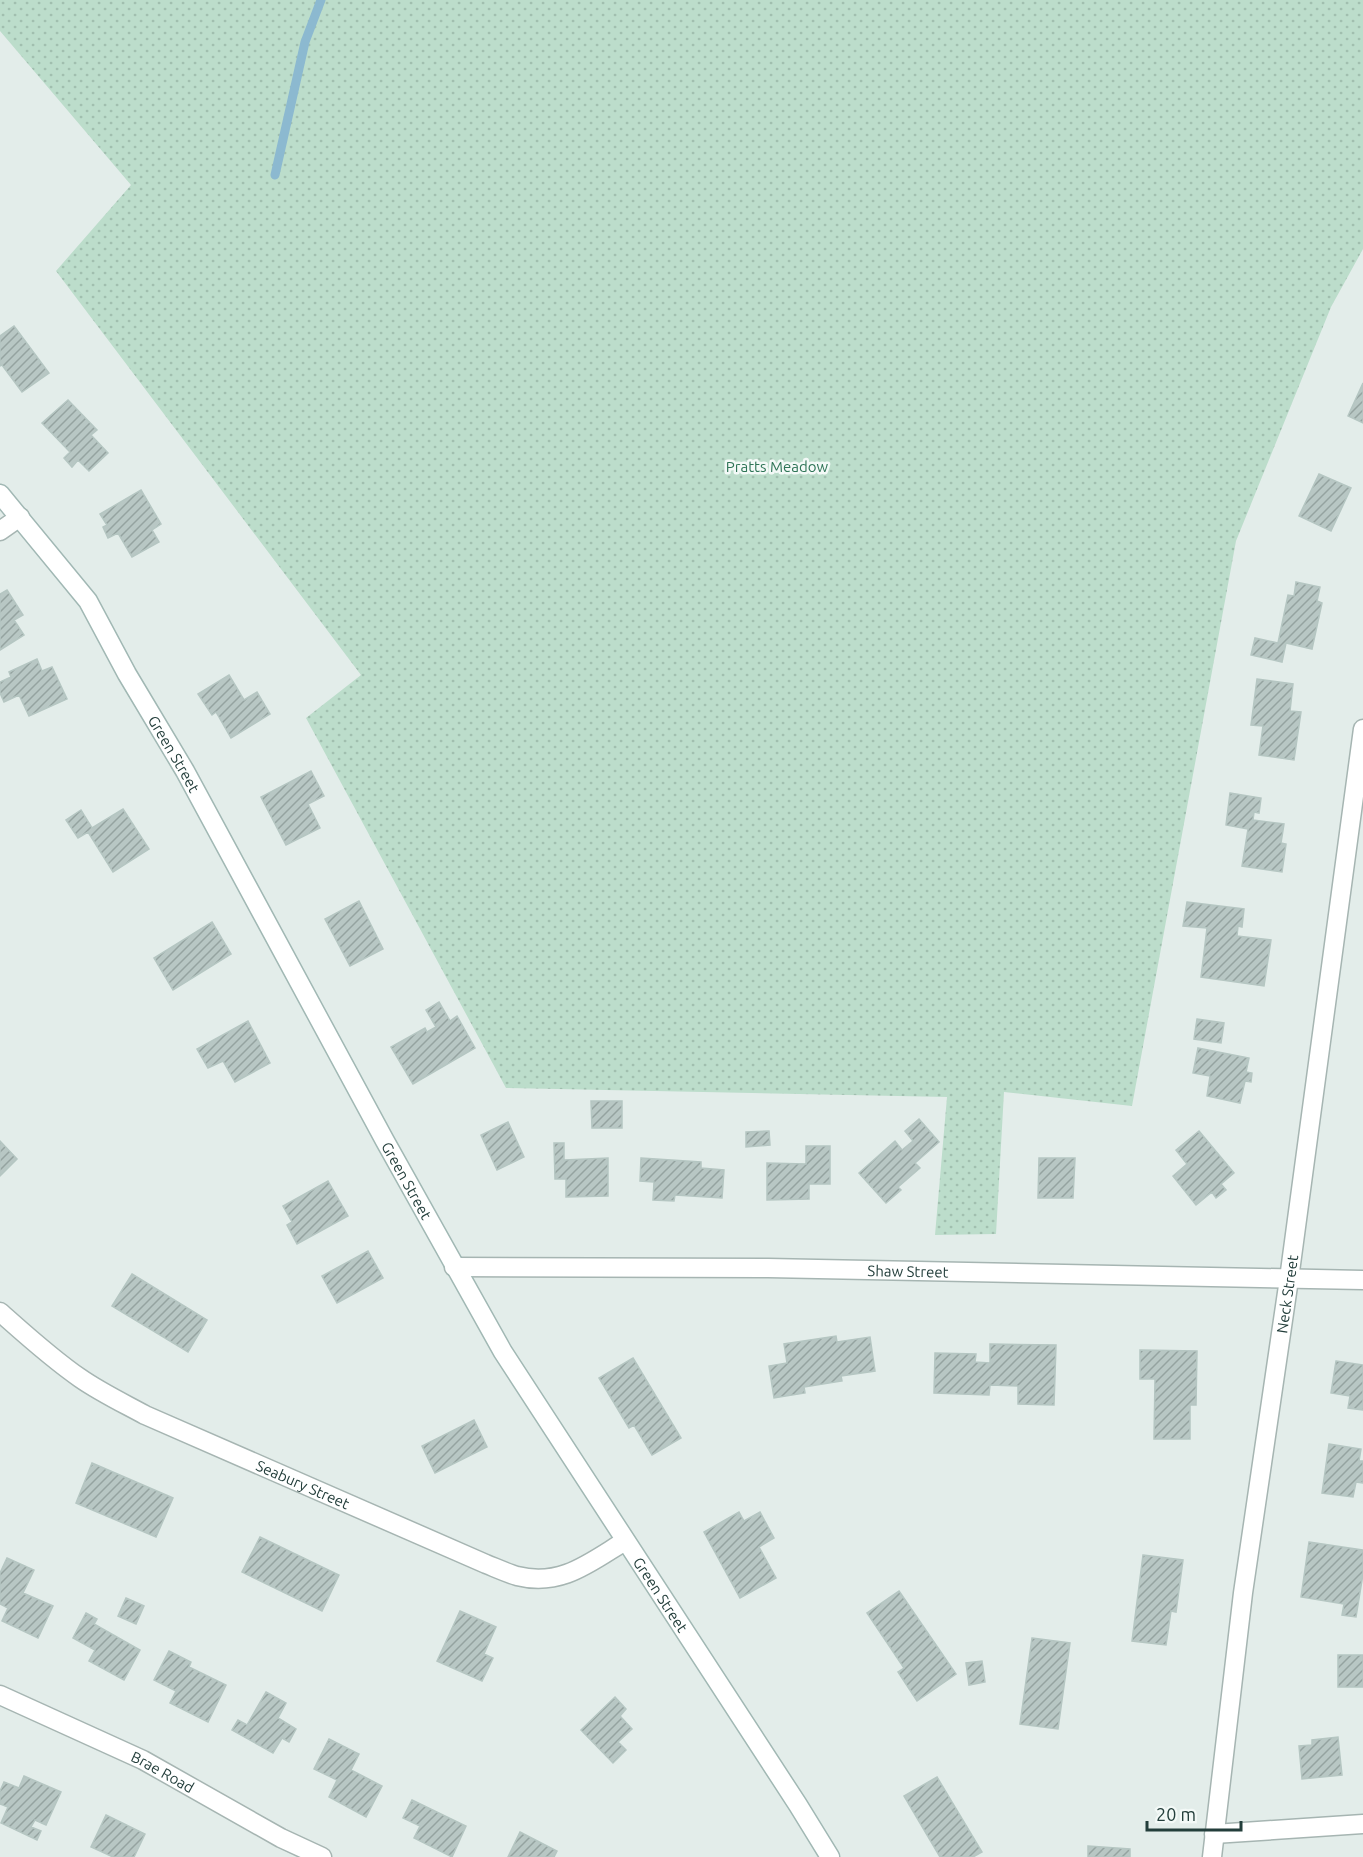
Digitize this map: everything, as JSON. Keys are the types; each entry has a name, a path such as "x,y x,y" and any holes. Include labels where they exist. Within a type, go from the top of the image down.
{"street":[{"name":"Green Street","path":"0,494 88,601 127,674 185,771 454,1267 503,1352 830,1857"},
{"path":"0,531 20,517"},
{"name":"Neck Street","path":"1212,1857 1243,1593 1289,1279 1363,729"},
{"name":"Shaw Street","path":"454,1267 768,1268 1363,1280"},
{"name":"Seabury Street","path":"0,1312 44,1351 79,1377 145,1415 517,1576 541,1579 567,1575 624,1541"},
{"name":"Brae Road","path":"0,1695 143,1760 281,1838 322,1857"},
{"path":"1214,1834 1363,1824"}],"green space":[{"name":"Pratts Meadow","path":"0,0 1363,0 1363,249 1331,307 1236,541 1132,1106 1004,1092 996,1234 935,1235 947,1097 506,1088 306,718 361,675 56,271 131,185 0,31"}],"building":[{"path":"14,326 49,373 22,392 2,365 0,366 0,336"},
{"path":"1363,383 1363,423 1348,416"},
{"path":"68,400 97,430 91,435 108,453 89,471 78,460 72,467 64,458 70,452 42,423"},
{"path":"1319,474 1351,488 1331,531 1299,516"},
{"path":"141,490 161,524 152,530 159,542 132,557 118,533 108,538 103,527 107,525 100,514"},
{"path":"1296,582 1320,587 1317,601 1322,603 1312,649 1286,643 1282,662 1251,655 1255,638 1278,643 1288,595 1294,596"},
{"path":"7,590 23,615 14,620 24,635 0,650 0,594"},
{"path":"37,659 42,671 52,667 67,699 29,716 19,695 4,702 0,693 0,682 11,677 9,672"},
{"path":"229,675 244,700 257,692 270,714 231,738 216,712 212,715 198,694"},
{"path":"1257,679 1293,684 1290,711 1301,712 1294,760 1259,755 1263,726 1251,725"},
{"path":"311,771 324,796 308,804 320,828 286,845 261,797"},
{"path":"1230,793 1261,798 1259,813 1254,812 1253,820 1284,824 1281,843 1286,844 1282,872 1242,866 1248,829 1226,825"},
{"path":"123,809 149,849 113,872 88,832 78,838 66,820 81,810 92,828"},
{"path":"359,901 383,949 350,966 325,919"},
{"path":"1187,902 1244,909 1242,927 1238,926 1237,936 1271,940 1264,986 1201,977 1207,928 1183,926"},
{"path":"212,922 231,954 173,990 154,958"},
{"path":"439,1002 450,1021 457,1016 475,1048 413,1084 391,1047 425,1028 427,1032 436,1027 426,1010"},
{"path":"1197,1019 1224,1023 1221,1043 1194,1039"},
{"path":"248,1021 270,1063 235,1082 223,1061 208,1068 197,1049"},
{"path":"1198,1048 1249,1058 1246,1072 1252,1073 1251,1082 1245,1081 1240,1103 1207,1096 1210,1076 1193,1073"},
{"path":"591,1101 622,1101 622,1128 592,1128"},
{"path":"919,1119 939,1142 915,1163 920,1168 898,1187 901,1190 886,1203 859,1173 895,1141 902,1150 913,1141 905,1131"},
{"path":"508,1122 524,1157 497,1170 481,1135"},
{"path":"769,1131 770,1145 746,1147 746,1132"},
{"path":"1199,1131 1234,1173 1221,1184 1226,1190 1216,1198 1212,1192 1196,1205 1173,1176 1187,1164 1176,1150"},
{"path":"0,1141 17,1159 0,1176"},
{"path":"554,1143 564,1143 564,1160 608,1158 608,1196 566,1197 566,1179 555,1179"},
{"path":"806,1146 830,1146 830,1184 809,1184 809,1199 767,1200 767,1163 806,1164"},
{"path":"641,1158 701,1162 701,1168 724,1170 722,1198 675,1195 674,1201 653,1200 654,1182 640,1181"},
{"path":"1039,1158 1075,1158 1073,1198 1038,1198"},
{"path":"328,1181 348,1216 297,1244 287,1225 292,1222 283,1206"},
{"path":"368,1251 383,1278 337,1303 322,1276"},
{"path":"132,1274 207,1320 188,1352 112,1306"},
{"path":"836,1336 837,1342 870,1337 875,1371 841,1376 842,1381 804,1387 805,1393 774,1398 769,1366 787,1363 784,1344"},
{"path":"990,1344 1056,1345 1054,1405 1018,1404 1018,1386 990,1385 989,1395 934,1393 935,1353 976,1354 975,1362 990,1363"},
{"path":"1140,1350 1197,1351 1196,1405 1190,1405 1190,1439 1154,1439 1155,1379 1140,1379"},
{"path":"633,1358 681,1438 652,1455 634,1425 629,1428 599,1378"},
{"path":"1336,1361 1363,1365 1363,1410 1348,1408 1350,1396 1331,1393"},
{"path":"474,1420 487,1447 435,1473 422,1446"},
{"path":"1329,1444 1361,1449 1359,1461 1363,1461 1363,1483 1356,1482 1353,1497 1322,1493"},
{"path":"92,1463 173,1498 156,1537 76,1503"},
{"path":"739,1512 744,1521 760,1512 774,1538 759,1547 776,1578 740,1598 704,1532"},
{"path":"260,1537 339,1575 322,1611 242,1572"},
{"path":"1309,1542 1363,1550 1363,1574 1356,1617 1342,1615 1344,1604 1301,1597"},
{"path":"1143,1555 1183,1560 1176,1612 1171,1611 1166,1645 1132,1641"},
{"path":"7,1558 34,1570 23,1593 53,1606 38,1638 2,1621 8,1608 0,1604 0,1573"},
{"path":"899,1591 956,1674 917,1701 898,1672 904,1668 867,1613"},
{"path":"126,1598 144,1606 136,1624 118,1616"},
{"path":"460,1611 496,1627 484,1654 493,1658 482,1681 437,1661"},
{"path":"86,1613 97,1619 94,1624 140,1650 124,1680 89,1661 95,1650 73,1638"},
{"path":"1032,1638 1070,1643 1058,1729 1020,1724"},
{"path":"169,1651 191,1662 189,1667 226,1685 208,1722 170,1703 176,1691 154,1680"},
{"path":"1338,1655 1363,1655 1363,1687 1338,1687"},
{"path":"982,1661 985,1682 969,1685 966,1663"},
{"path":"266,1692 286,1703 278,1718 296,1729 289,1742 282,1738 273,1753 232,1730 238,1720 247,1725"},
{"path":"615,1697 626,1709 620,1716 632,1729 618,1742 626,1750 613,1763 581,1730"},
{"path":"1338,1737 1342,1775 1302,1779 1299,1746 1312,1745 1312,1740"},
{"path":"329,1739 359,1754 351,1770 382,1786 366,1817 329,1797 337,1780 314,1769"},
{"path":"24,1776 61,1792 46,1825 35,1820 31,1827 41,1831 37,1840 1,1823 8,1807 0,1804 0,1791 4,1782 19,1788"},
{"path":"937,1777 982,1852 973,1857 940,1857 904,1796"},
{"path":"412,1800 466,1826 452,1857 414,1838 420,1826 403,1818"},
{"path":"106,1815 145,1834 134,1857 113,1857 91,1847"},
{"path":"520,1832 557,1851 554,1857 508,1857"},
{"path":"1088,1846 1130,1849 1130,1857 1088,1857"}],"waterway":[{"path":"275,175 305,42 321,0"}]}
